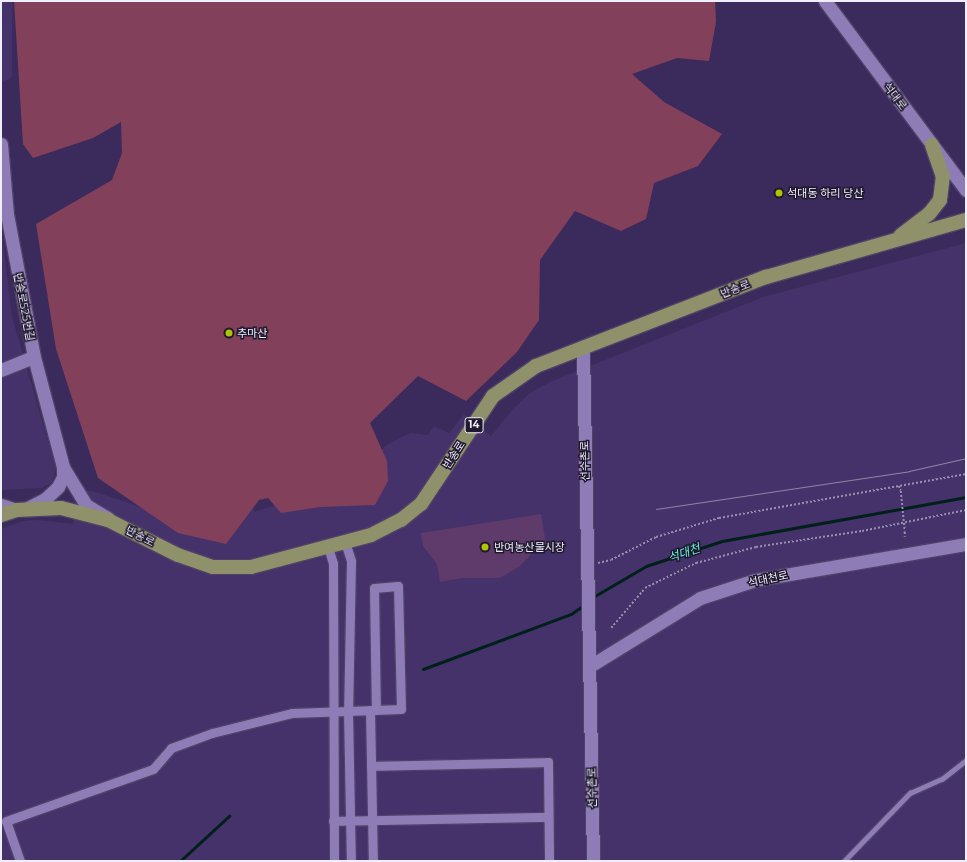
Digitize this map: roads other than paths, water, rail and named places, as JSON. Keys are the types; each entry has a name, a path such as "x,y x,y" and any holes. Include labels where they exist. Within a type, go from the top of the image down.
{"main road":[{"name":"석대로","path":"825,1 932,145 964,183"},
{"name":"반송로525번길","path":"1,144 7,214 34,357 62,467"},
{"path":"893,241 929,214 940,200 942,176 932,145"},
{"name":"반송로","path":"1,515 20,509 61,508 118,524 178,555 213,566 251,567 371,535 400,520 421,504 492,396 536,366 766,277 966,220"},
{"name":"선수촌로","path":"583,348 586,573 590,666 593,861"},
{"path":"1,370 34,357"},
{"path":"1,505 20,509 45,498 58,487 63,477 62,467"},
{"path":"62,467 86,505 118,524"},
{"name":"석대천로","path":"590,666 700,598 755,580 966,544"}],"street":[{"path":"345,542 351,561 348,711 351,861"},
{"path":"328,546 333,563 331,712 334,861"},
{"path":"20,861 6,821 153,769 172,748 212,733 292,713 331,712 348,711 373,710 401,709 398,586 374,588 373,710 371,766 373,861"},
{"path":"371,766 548,762 549,861"},
{"path":"333,821 548,817"}],"lane":[{"path":"844,861 910,793 942,779 966,760"}],"waterway":[{"name":"석대천","path":"593,597 646,566 722,541 966,497"},
{"name":"석대천","path":"423,669 571,614 584,605"},
{"name":"석대천","path":"180,861 229,816"}],"tram line":[{"path":"656,509 909,471 966,458"}],"place":[{"name":"석대동 하리 당산","path":"779,193"},
{"name":"추마산","path":"229,333"},
{"name":"반여농산물시장","path":"485,547"}]}
